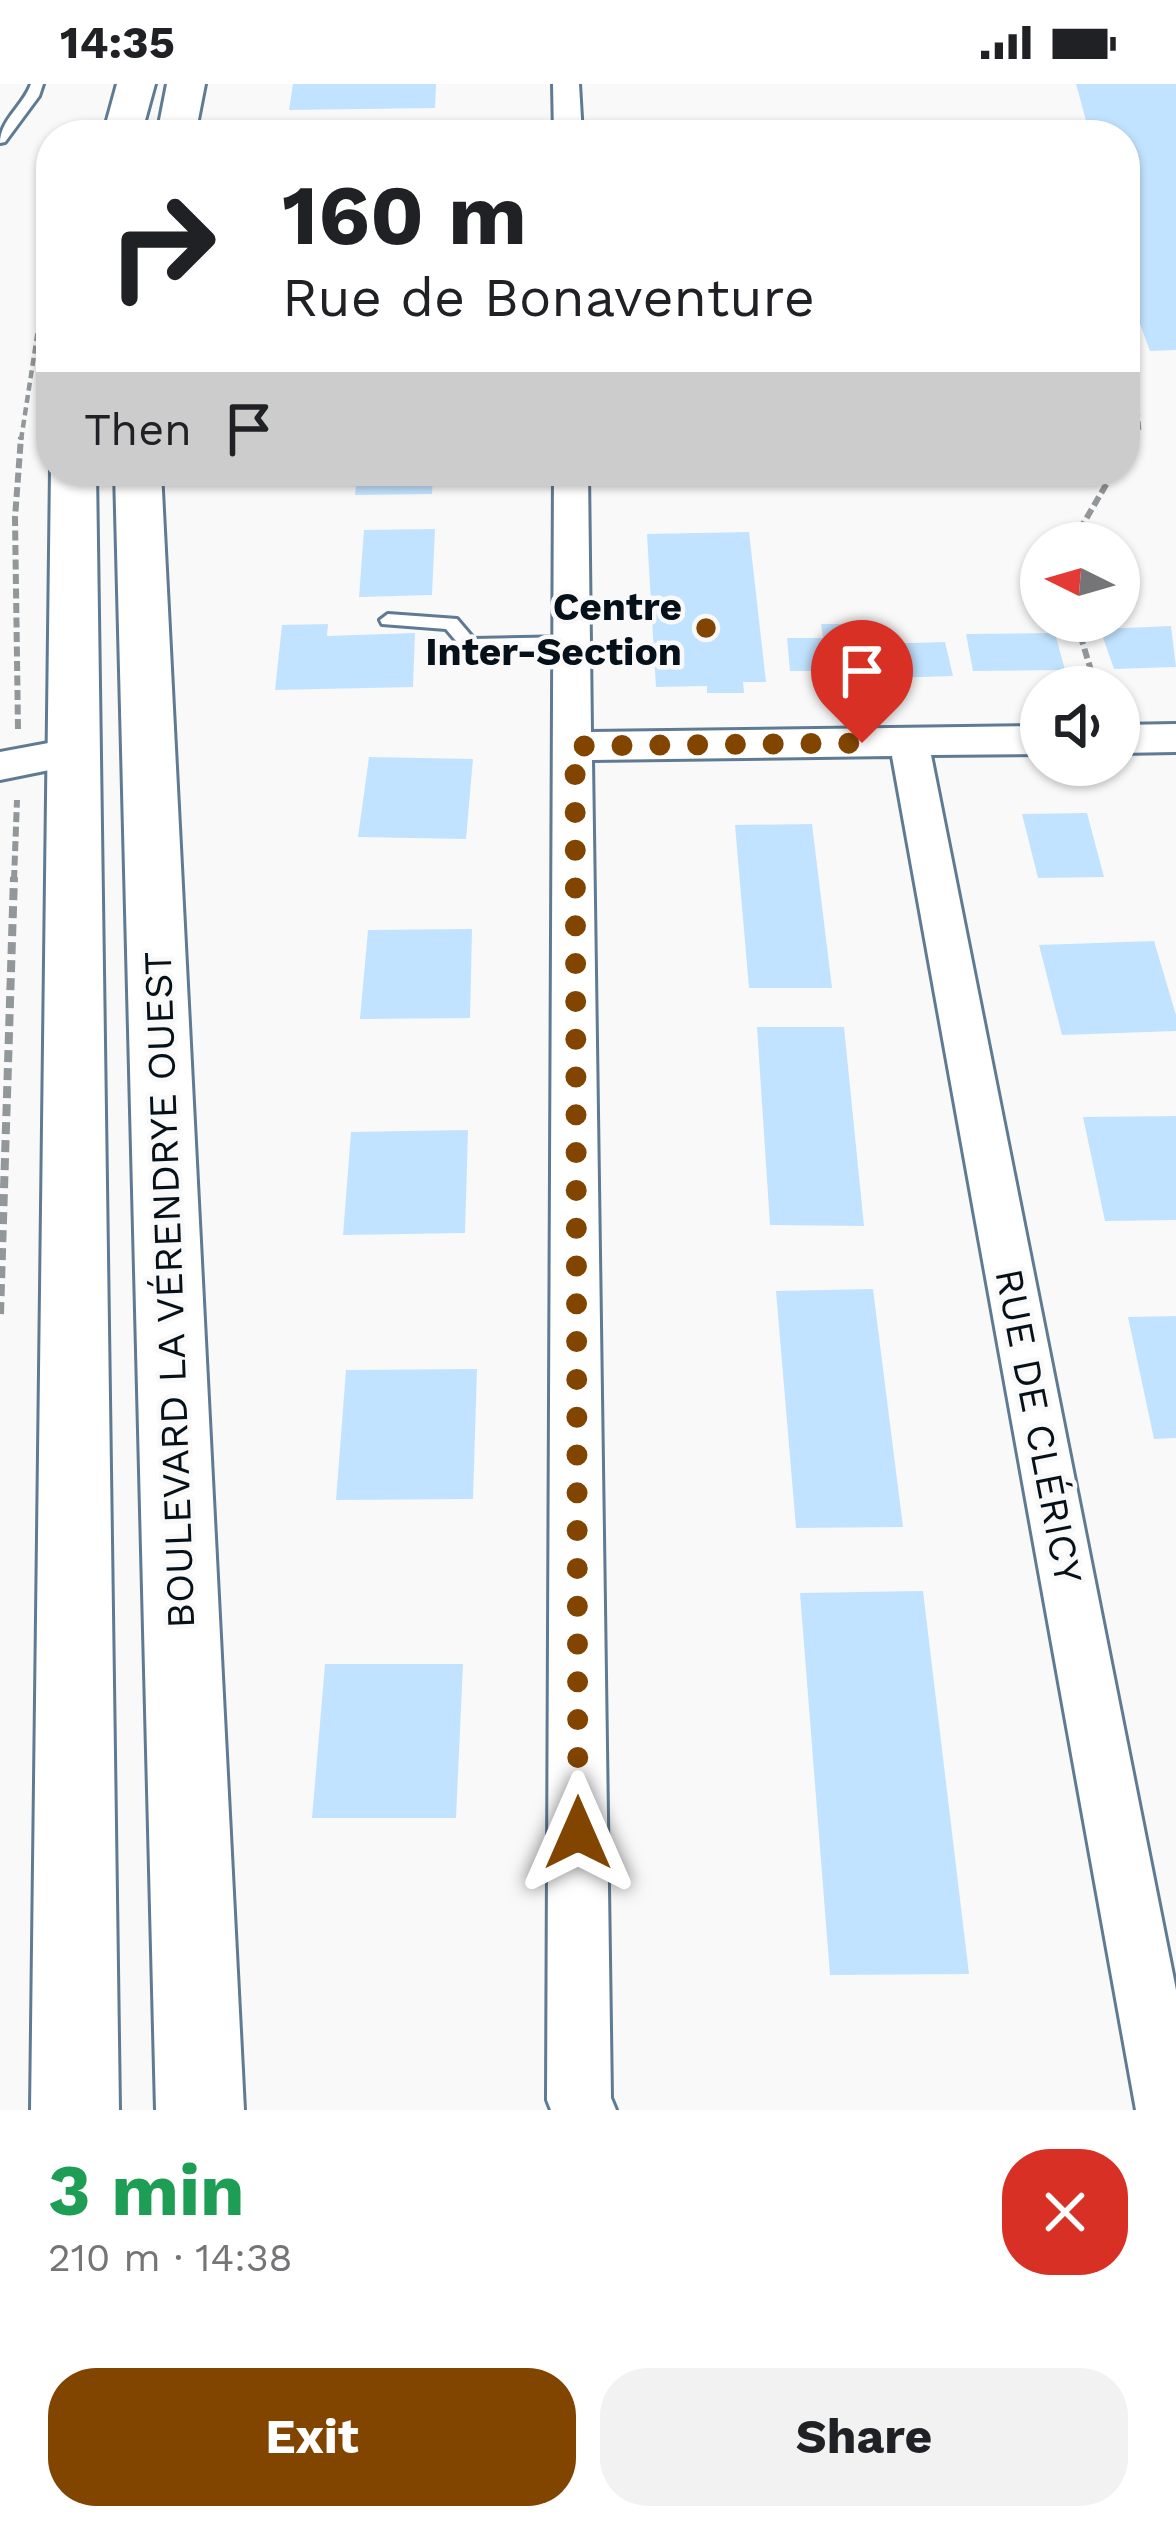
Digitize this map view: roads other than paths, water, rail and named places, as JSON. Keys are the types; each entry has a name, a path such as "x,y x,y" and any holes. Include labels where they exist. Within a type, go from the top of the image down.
{"main road":[{"path":"126,120 136,84"},
{"path":"179,120 186,84"},
{"path":"71,486 29,772 75,2110"},
{"name":"BOULEVARD LA VÉRENDRYE OUEST","path":"139,486 200,2110"}],"street":[{"path":"566,84 567,120"},
{"path":"571,486 579,2100 584,2110"},
{"path":"1140,738 1176,737"},
{"path":"575,746 1020,740"},
{"name":"RUE DE CLÉRICY","path":"909,742 1168,2110"}],"lane":[{"path":"0,140 37,84"},
{"path":"388,620 451,623 469,645 574,643"}],"place":[{"name":"Centre Inter-Section","path":"706,628"}]}
